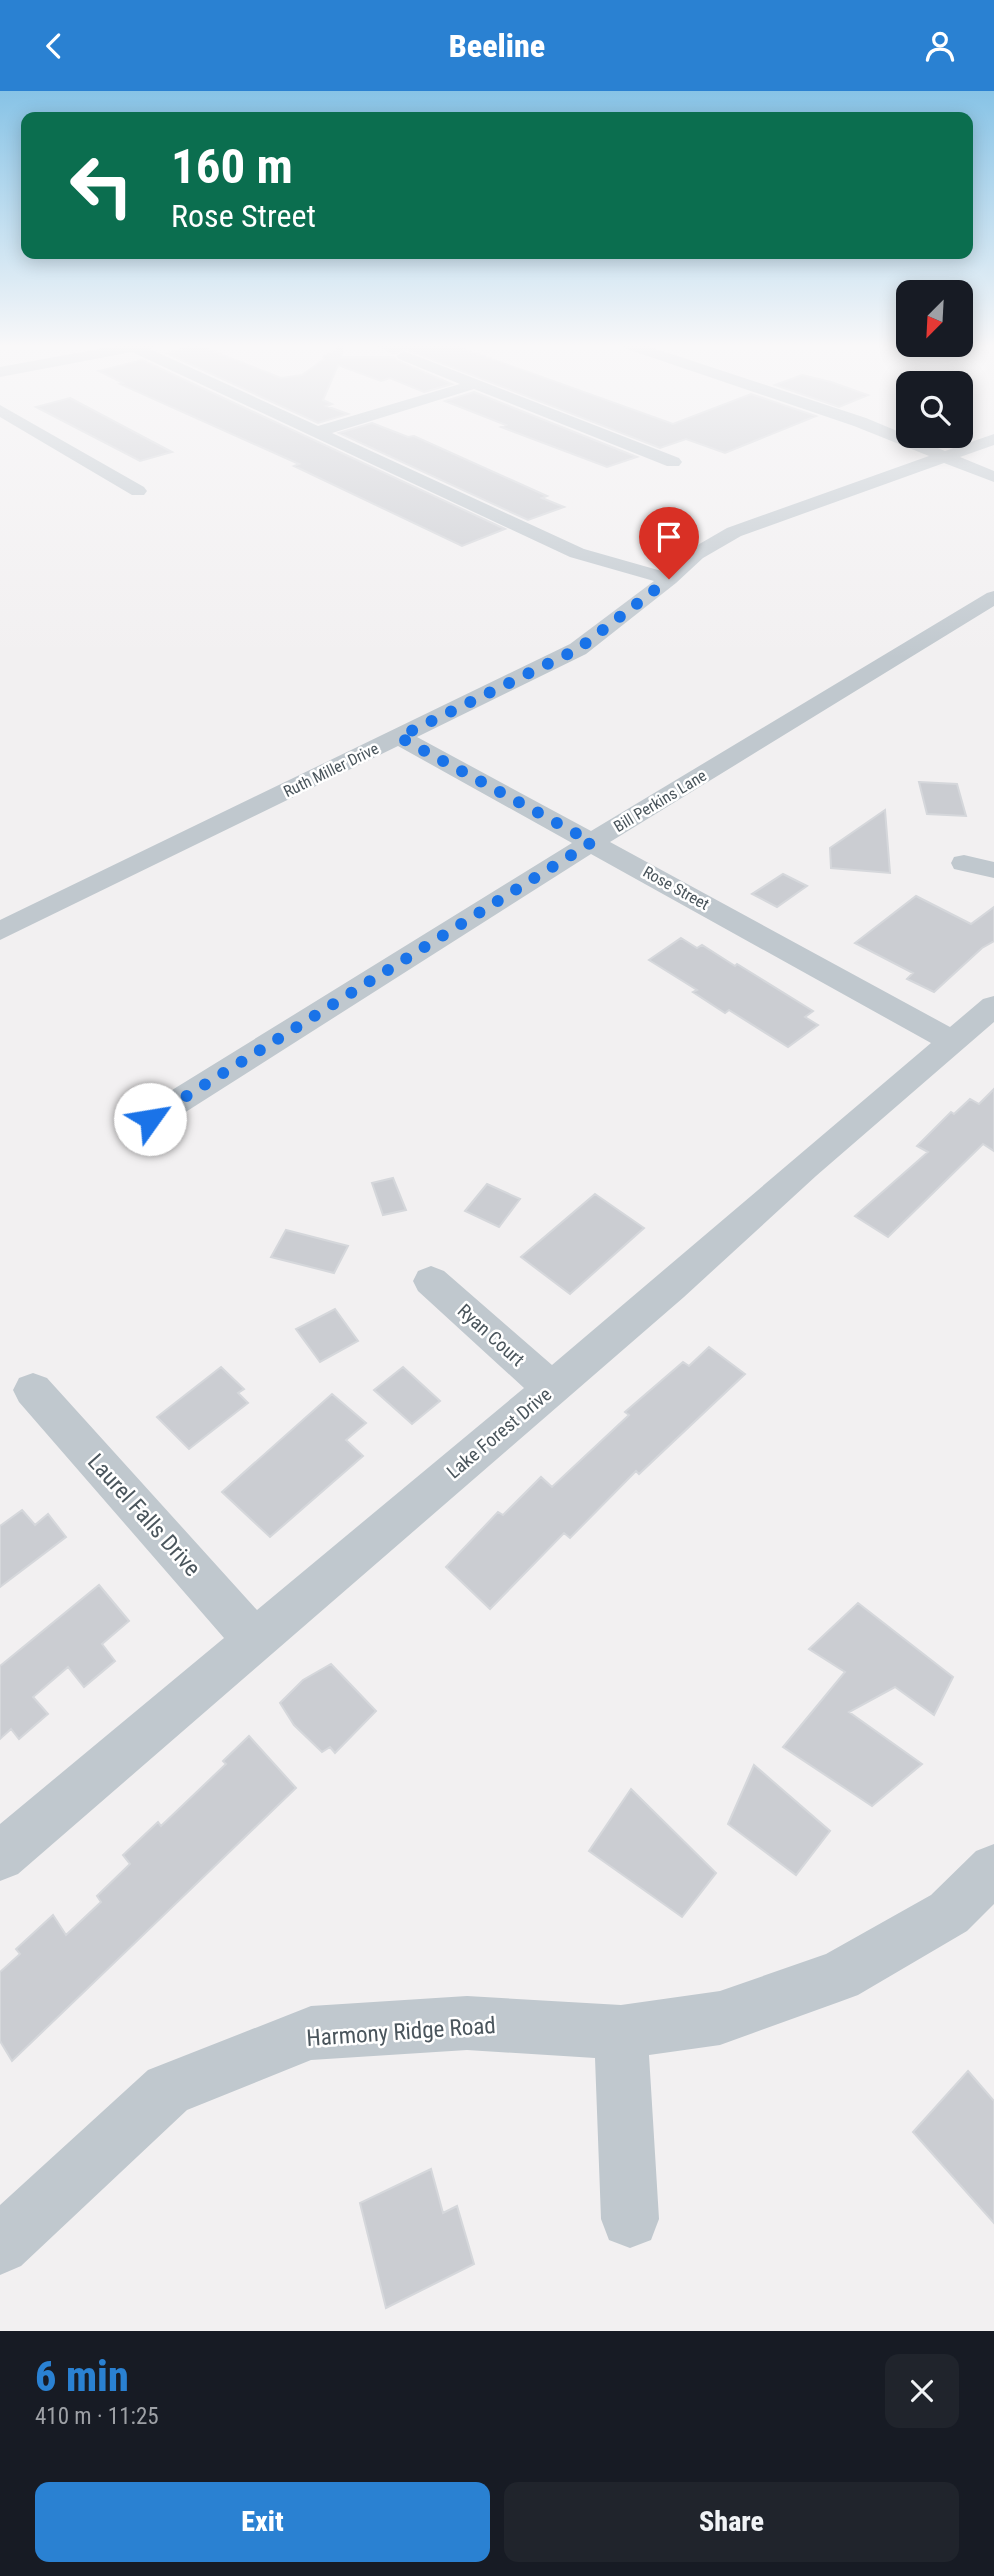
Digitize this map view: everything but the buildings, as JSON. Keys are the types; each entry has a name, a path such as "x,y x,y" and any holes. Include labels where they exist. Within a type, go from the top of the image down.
{"street":[{"path":"66,449 138,491"},
{"path":"356,449 577,553 669,579"},
{"path":"639,449 673,462"},
{"path":"928,449 994,477"},
{"name":"Ruth Miller Drive","path":"0,931 578,649 669,579 696,554 734,532 968,449"},
{"name":"Bill Perkins Lane","path":"150,1119 592,842 994,597"},
{"name":"Rose Street","path":"399,737 952,1041"},
{"path":"964,863 994,870"},
{"name":"Lake Forest Drive","path":"0,1856 551,1388 994,1006"},
{"name":"Ryan Court","path":"430,1281 551,1388"},
{"name":"Laurel Falls Drive","path":"33,1390 255,1640"},
{"name":"Harmony Ridge Road","path":"0,2245 168,2090 311,2033 467,2023 621,2032 720,2018 839,1976 949,1913 994,1869"},
{"path":"621,2032 630,2219"}],"route":[{"path":"150,1119 592,842 399,737 578,649 669,579"}]}
